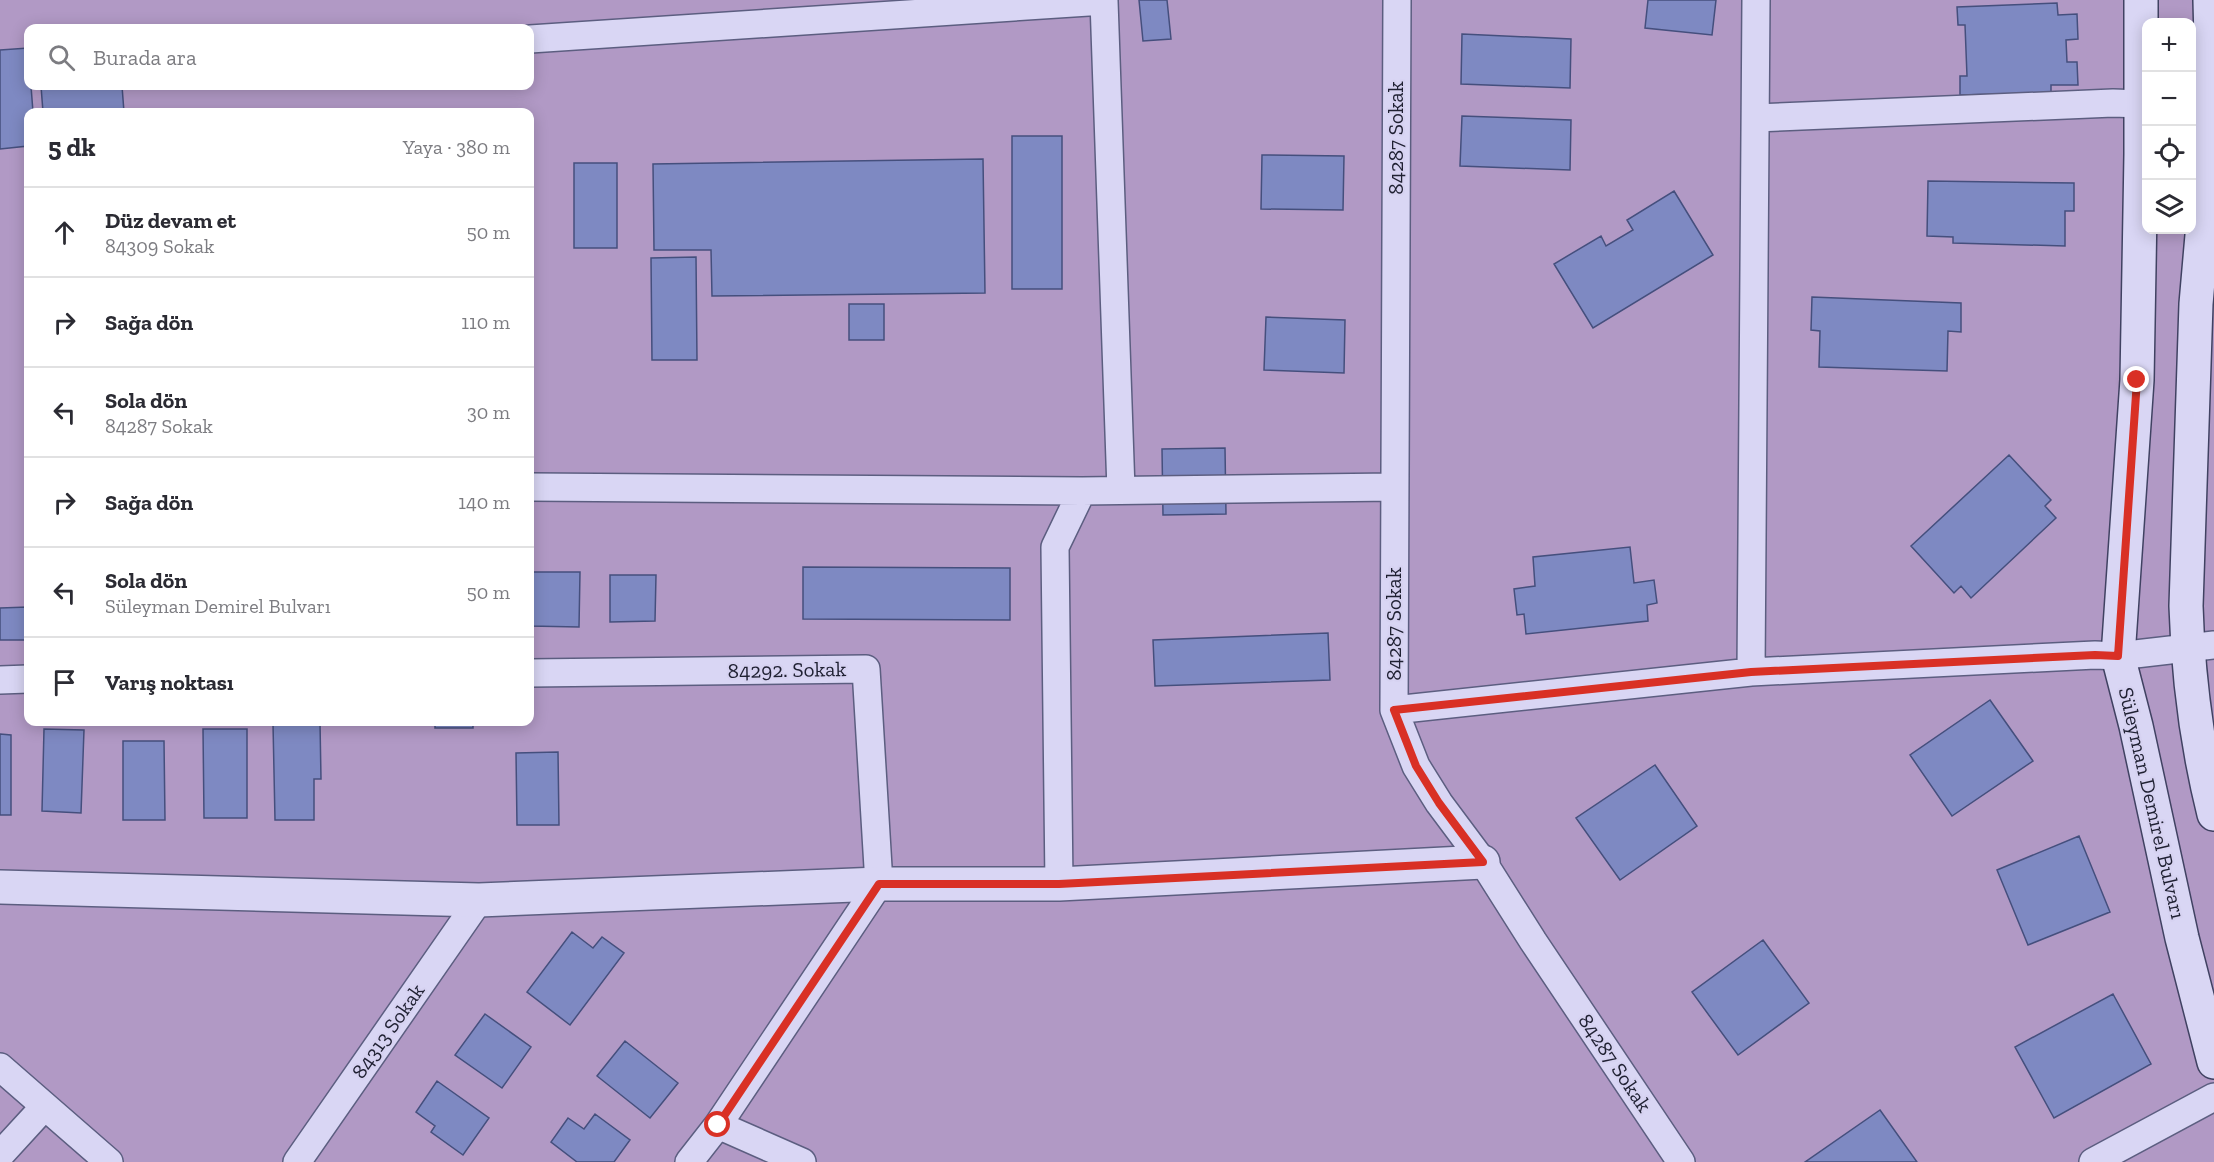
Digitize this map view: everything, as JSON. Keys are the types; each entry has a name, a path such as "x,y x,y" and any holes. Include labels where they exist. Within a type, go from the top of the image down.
{"main road":[{"name":"Süleyman Demirel Bulvarı","path":"2141,0 2137,380 2118,656 2136,726 2182,938 2214,1062"},
{"path":"2210,0 2211,40 2203,224 2205,304 2186,606 2201,647 2202,768 2214,814"},
{"path":"0,887 479,900 879,884 1059,884 1483,862"}],"street":[{"name":"84287 Sokak","path":"1397,0 1394,710 1416,766 1439,803 1483,862 1681,1162"},
{"path":"1751,672 1756,0"},
{"path":"534,39 1104,1 1121,490"},
{"path":"1756,118 2141,104"},
{"path":"534,487 1082,491 1394,487"},
{"path":"1059,884 1055,548 1082,491"},
{"path":"1394,710 1751,672 2095,655 2118,656 2201,647"},
{"name":"84292. Sokak","path":"534,673 866,669 879,884"},
{"path":"0,680 24,680"},
{"path":"689,1162 718,1125 879,884"},
{"name":"84313 Sokak","path":"297,1162 479,900"},
{"path":"0,1067 109,1162"},
{"path":"2093,1162 2214,1097"},
{"path":"0,1155 44,1107"},
{"path":"718,1125 802,1162"}],"shaded area":[{"path":"0,0 2214,0 2214,1162 0,1162"}],"building":[{"path":"1139,0 1167,0 1171,39 1143,41"},
{"path":"1648,0 1716,0 1712,35 1645,28"},
{"path":"2057,3 2058,15 2077,14 2078,39 2066,40 2067,62 2077,62 2078,85 2051,85 2051,93 1960,95 1960,76 1967,76 1965,25 1958,25 1957,7"},
{"path":"1462,34 1571,39 1570,88 1461,84"},
{"path":"24,48 24,90 31,90 33,108 24,108 24,146 0,149 0,50"},
{"path":"41,90 122,90 124,108 43,108"},
{"path":"1462,116 1571,120 1570,170 1460,166"},
{"path":"1012,136 1062,136 1062,289 1012,289"},
{"path":"1262,155 1344,156 1343,210 1261,209"},
{"path":"983,159 985,293 712,296 711,250 654,250 653,164"},
{"path":"574,163 617,163 617,248 574,248"},
{"path":"1928,181 2074,183 2074,211 2065,211 2065,246 1953,243 1953,237 1927,236"},
{"path":"1674,191 1713,255 1593,328 1554,264 1601,236 1606,246 1633,230 1627,220"},
{"path":"696,257 697,360 652,360 651,258"},
{"path":"1812,297 1961,303 1961,332 1948,331 1947,371 1819,367 1820,331 1811,330"},
{"path":"849,304 884,304 884,340 849,340"},
{"path":"1266,317 1345,320 1344,373 1264,370"},
{"path":"1225,448 1226,514 1163,515 1162,449"},
{"path":"2009,455 2051,500 2045,506 2056,518 1971,598 1961,586 1954,593 1911,546"},
{"path":"1630,547 1634,583 1654,580 1657,603 1647,605 1648,621 1526,634 1524,614 1517,615 1514,589 1535,586 1533,557"},
{"path":"803,567 1010,568 1010,620 803,619"},
{"path":"534,572 580,572 579,627 534,626"},
{"path":"610,575 656,575 655,621 610,622"},
{"path":"24,607 24,640 0,640 0,608"},
{"path":"1328,633 1330,680 1155,686 1153,640"},
{"path":"1990,700 2033,761 1952,816 1910,755"},
{"path":"273,726 320,726 321,779 314,779 314,820 275,820"},
{"path":"435,726 473,726 473,728 435,728"},
{"path":"44,729 84,730 81,813 42,811"},
{"path":"203,729 247,729 247,818 204,818"},
{"path":"0,734 11,735 11,815 0,815"},
{"path":"123,741 164,741 165,820 123,820"},
{"path":"558,752 559,825 517,825 516,753"},
{"path":"1655,765 1697,826 1620,880 1576,818"},
{"path":"2079,836 2110,912 2028,945 1997,870"},
{"path":"572,932 593,948 602,937 624,953 570,1025 527,992"},
{"path":"1763,940 1809,1003 1738,1055 1692,992"},
{"path":"2113,994 2151,1064 2054,1118 2015,1047"},
{"path":"485,1014 531,1047 502,1088 455,1055"},
{"path":"625,1041 678,1083 650,1118 597,1076"},
{"path":"437,1081 489,1118 463,1155 431,1132 435,1126 416,1112"},
{"path":"1880,1110 1917,1162 1805,1162"},
{"path":"595,1114 630,1140 614,1162 577,1162 551,1142 568,1118 584,1129"}],"route":[{"path":"718,1125 879,884 1059,884 1483,862 1439,803 1416,766 1394,710 1751,672 2095,655 2118,656 2137,380"}]}
